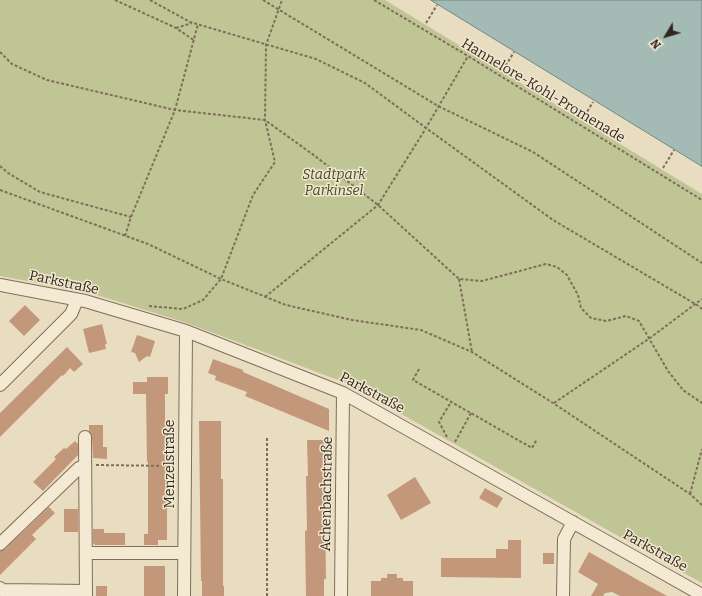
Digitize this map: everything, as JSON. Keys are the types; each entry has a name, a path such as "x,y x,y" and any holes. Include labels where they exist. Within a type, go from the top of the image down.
{"street":[{"name":"Parkstraße","path":"0,285 77,300 186,331 343,393 702,595"},
{"path":"0,385 72,314 77,300"},
{"name":"Menzelstraße","path":"184,596 186,331"},
{"name":"Achenbachstraße","path":"341,596 343,393"},
{"path":"0,588 2,590 86,594 85,437"},
{"path":"0,544 79,468 85,465"},
{"path":"563,596 564,539 573,522"},
{"path":"86,552 184,553"}],"path":[{"path":"115,0 176,28 195,41"},
{"path":"150,0 192,22 316,59 365,83 553,220 697,304 702,309"},
{"path":"263,0 438,106 533,152 702,263"},
{"path":"144,319 149,306 183,309 203,300 221,280 253,195 274,162 265,120 266,45 282,0"},
{"name":"Hannelore-Kohl-Promenade","path":"374,0 702,200"},
{"path":"426,23 437,5"},
{"path":"176,28 192,22"},
{"path":"125,236 131,217 175,110 195,41 198,24"},
{"path":"0,52 12,64 47,80 175,110 265,120 315,156 378,205 459,279 482,281 546,264 557,267 567,275 578,295 581,308 592,318 606,321 626,316 639,321 668,371 683,390 702,403"},
{"path":"503,70 514,52"},
{"path":"265,297 378,205 426,128 468,56"},
{"path":"582,120 594,102"},
{"path":"663,168 674,150"},
{"path":"0,166 40,192 131,217"},
{"path":"0,190 148,244 221,280 286,305 352,320 421,330 472,352 553,403 690,494 702,505"},
{"path":"459,279 472,352"},
{"path":"553,403 650,338 702,299"},
{"path":"419,369 413,380 532,448 537,439"},
{"path":"448,439 440,422 451,402"},
{"path":"449,452 471,413"},
{"path":"267,438 267,596"},
{"path":"690,494 702,449"},
{"path":"85,465 185,466"}],"green space":[{"name":"Stadtpark Parkinsel","path":"0,0 385,0 702,194 702,583 346,383 187,323 87,292 0,276"}],"water":[{"path":"431,0 702,0 702,166"}],"building":[{"path":"25,305 40,320 24,336 9,321"},
{"path":"102,324 107,344 105,344 106,349 89,353 83,329"},
{"path":"137,335 155,341 150,357 147,356 139,362 135,353 131,352"},
{"path":"67,347 83,364 74,372 70,368 63,376 62,375 0,437 0,413"},
{"path":"213,359 243,370 243,372 329,409 329,431 245,396 247,392 215,380 216,376 208,373"},
{"path":"147,377 168,377 168,394 165,394 167,540 158,540 158,545 144,545 144,534 148,534 146,394 133,394 133,382 147,382"},
{"path":"199,421 221,421 224,596 202,596"},
{"path":"89,425 103,425 103,447 107,447 107,459 93,458 92,437 89,431"},
{"path":"307,440 324,440 326,579 324,579 324,596 306,596 305,531 307,530"},
{"path":"75,441 78,444 78,455 43,491 33,482 56,459 54,457"},
{"path":"415,477 431,503 401,520 387,495"},
{"path":"485,488 503,498 497,508 479,498"},
{"path":"49,507 55,513 32,535 36,539 0,575 0,551 5,549"},
{"path":"64,509 78,509 78,532 64,532"},
{"path":"93,529 104,529 104,533 125,533 125,545 95,545 93,543"},
{"path":"508,540 521,540 521,578 441,577 441,558 496,558 496,549 508,549"},
{"path":"589,552 667,596 620,596 612,592 605,593 603,596 591,596 598,584 578,572"},
{"path":"543,553 554,553 554,564 543,564"},
{"path":"144,566 165,566 165,596 144,596"},
{"path":"387,574 397,574 397,578 403,578 403,581 413,581 413,596 371,596 371,581 381,581 381,578 387,578"},
{"path":"96,586 107,586 107,596 96,596"}]}
